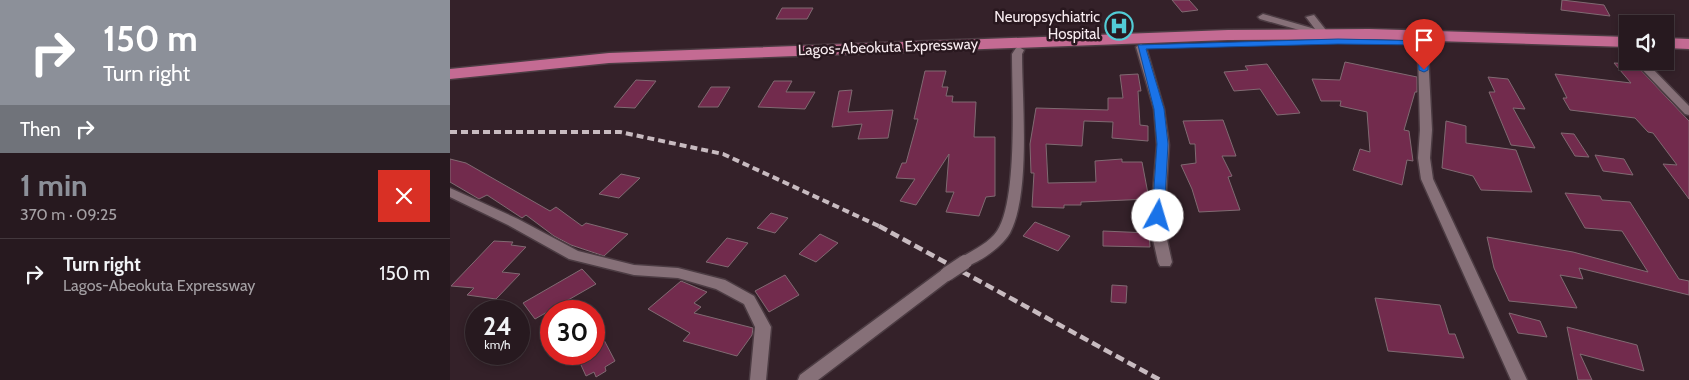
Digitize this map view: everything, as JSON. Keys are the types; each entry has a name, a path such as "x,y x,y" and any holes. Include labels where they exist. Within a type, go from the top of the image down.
{"highway":[{"name":"Lagos-Abeokuta Expressway","path":"450,74 609,58 1116,39 1324,34 1619,42"},
{"name":"Lagos-Abeokuta Expressway","path":"450,82 607,66 1141,46 1338,41 1426,42 1619,50"},
{"path":"1674,43 1689,44"},
{"path":"1674,51 1689,52"}],"street":[{"path":"1264,17 1324,34"},
{"path":"1312,17 1324,34"},
{"path":"1426,42 1423,53 1426,130 1424,158 1427,179 1519,380"},
{"path":"1141,46 1159,109 1163,144 1157,226 1165,262"},
{"path":"806,380 1003,233 1010,218 1015,184 1017,54 1019,50"},
{"path":"1648,70 1689,112"},
{"path":"450,192 513,222 574,256 634,270 678,273 720,284 749,300 763,327 758,380"}],"building":[{"path":"1172,0 1189,0 1198,10 1182,12"},
{"path":"1562,0 1604,5 1610,16 1561,10"},
{"path":"782,8 813,8 807,19 776,19"},
{"path":"1345,62 1417,77 1417,92 1415,92 1404,130 1409,131 1413,161 1407,160 1402,185 1353,170 1360,149 1370,152 1367,112 1340,106 1341,101 1321,101 1312,79 1340,80"},
{"path":"1267,64 1300,113 1277,115 1260,89 1234,91 1224,72 1248,70 1245,66"},
{"path":"1620,70 1641,70 1689,121 1689,199 1663,164 1677,165 1653,133 1648,132 1635,118 1570,110 1563,98 1567,98 1555,74 1631,83"},
{"path":"925,71 946,71 942,87 948,87 946,96 953,96 952,102 976,102 974,137 995,137 995,196 986,197 979,216 946,212 954,192 946,192 949,154 916,205 900,201 915,179 896,178 902,163 906,163 918,119 914,119"},
{"path":"1138,74 1141,91 1138,91 1140,125 1148,126 1148,141 1112,138 1113,122 1084,121 1082,146 1046,144 1048,183 1096,182 1095,161 1122,159 1122,162 1142,162 1149,199 1081,202 1081,205 1064,205 1064,208 1032,207 1034,173 1031,173 1030,144 1036,108 1108,110 1108,98 1123,98 1120,75"},
{"path":"1488,77 1508,79 1525,109 1513,108 1535,148 1511,145 1489,92 1495,92"},
{"path":"636,80 656,81 635,108 614,107"},
{"path":"774,81 792,81 786,92 815,92 805,109 758,107"},
{"path":"711,87 730,87 718,107 698,107"},
{"path":"852,90 848,112 893,110 888,138 858,139 862,124 832,127 839,91"},
{"path":"1223,120 1236,156 1222,156 1232,176 1228,177 1240,210 1199,212 1192,189 1181,165 1196,163 1195,144 1190,144 1183,121"},
{"path":"1446,121 1466,126 1466,143 1516,150 1532,192 1481,190 1473,176 1442,168"},
{"path":"1561,133 1574,134 1589,157 1575,156"},
{"path":"1595,155 1624,159 1633,175 1603,171"},
{"path":"450,159 466,163 550,211 556,207 582,226 586,223 628,234 604,256 571,245 554,236 526,215 522,218 487,195 479,199 450,182"},
{"path":"621,174 640,178 619,198 599,194"},
{"path":"1565,193 1600,196 1602,200 1630,202 1679,279 1689,281 1689,295 1579,268 1583,279 1560,275 1577,308 1509,301 1494,268 1487,237 1573,252 1648,272 1622,231 1585,228"},
{"path":"771,213 788,218 775,233 757,228"},
{"path":"1035,222 1070,236 1058,251 1023,236"},
{"path":"1103,231 1149,233 1150,247 1103,246"},
{"path":"820,234 838,243 816,262 799,254"},
{"path":"727,238 748,243 728,267 706,262"},
{"path":"494,241 513,242 511,245 526,247 502,272 520,274 496,299 467,295 474,288 451,286"},
{"path":"582,269 596,284 568,300 540,300 540,316 535,319 530,312 530,300 528,300"},
{"path":"785,275 799,295 769,312 755,291"},
{"path":"681,281 707,292 694,303 701,307 694,313 753,328 752,335 737,356 683,341 690,333 648,309"},
{"path":"1112,285 1127,286 1126,303 1111,302"},
{"path":"1375,298 1440,305 1449,334 1455,334 1464,358 1388,351"},
{"path":"1509,313 1540,321 1547,337 1518,333"},
{"path":"1567,327 1637,345 1644,371 1580,354 1592,380 1578,380"},
{"path":"605,342 615,361 605,367 606,371 596,377 594,372 586,376 581,365 605,365"}],"railway":[{"path":"450,132 620,132 723,154 880,226"},
{"path":"880,226 1160,380"}],"place":[{"name":"Neuropsychiatric Hospital","path":"1119,26"}],"route":[{"path":"1158,216 1162,182 1163,144 1159,109 1152,79 1141,46 1338,41 1426,42 1423,53 1424,70"}]}
